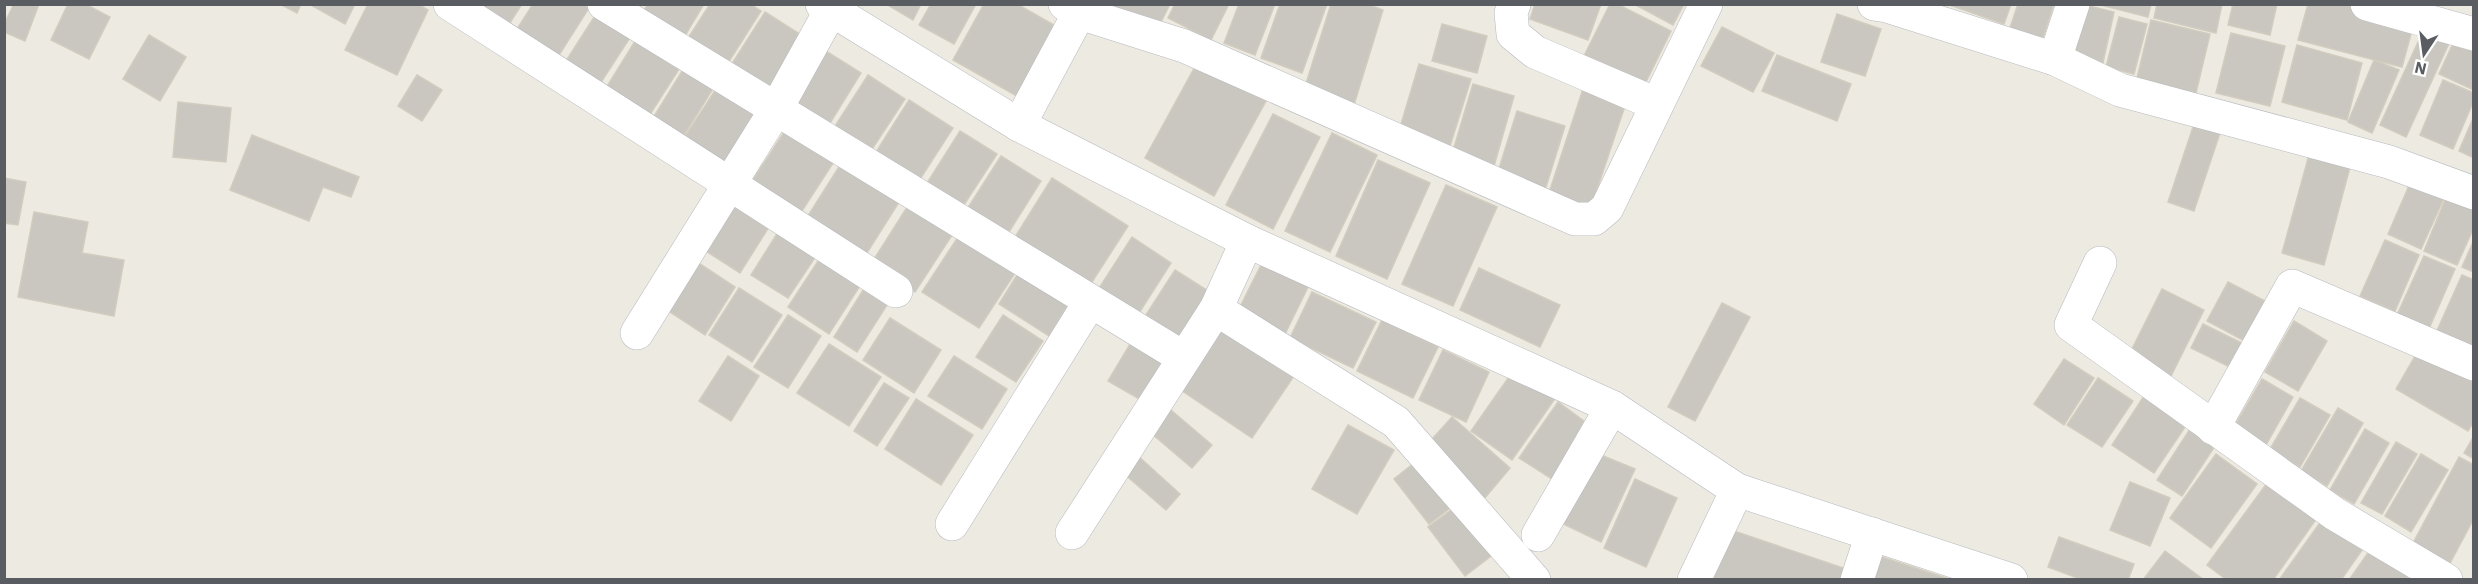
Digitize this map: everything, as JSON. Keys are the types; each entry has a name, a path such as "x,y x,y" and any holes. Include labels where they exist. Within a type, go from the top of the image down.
{"street":[{"path":"450,4 896,291"},
{"path":"604,4 775,111 1184,358"},
{"path":"1514,4 1511,13 1513,34 1535,52 1656,104"},
{"path":"1019,125 1076,7 1184,45 1575,219 1594,219 1607,208 1706,4"},
{"path":"1874,4 1887,6 2055,59 2120,90 2389,162 2474,193"},
{"path":"2055,59 2073,4"},
{"path":"2367,4 2474,34"},
{"path":"637,333 775,111 826,7 1019,125 1247,241 1612,407 1737,490 2011,579"},
{"path":"1072,534 1216,309 1247,241"},
{"path":"2100,263 2071,325 2335,514 2446,579"},
{"path":"2213,428 2292,286 2474,364"},
{"path":"952,524 1090,302"},
{"path":"1216,309 1396,422 1534,579"},
{"path":"1538,535 1612,407"},
{"path":"1694,579 1737,490"},
{"path":"1857,579 1872,534"}],"building":[{"path":"14,4 39,4 25,41 4,32 4,24"},
{"path":"68,4 85,4 110,17 89,59 51,40"},
{"path":"280,4 301,4 297,13"},
{"path":"309,4 355,4 345,24"},
{"path":"368,4 418,4 428,10 397,75 345,50"},
{"path":"471,4 522,4 504,32"},
{"path":"533,4 584,4 589,8 554,63 512,37"},
{"path":"648,4 704,4 680,44 639,18"},
{"path":"710,4 750,4 761,11 723,71 683,46"},
{"path":"886,4 921,4 913,20"},
{"path":"931,4 976,4 954,44 919,25"},
{"path":"984,4 1017,4 1061,29 1022,99 953,60"},
{"path":"1102,4 1170,4 1156,32"},
{"path":"1175,4 1229,4 1211,40 1168,18"},
{"path":"1239,4 1275,4 1255,55 1224,43"},
{"path":"1280,4 1327,4 1302,73 1261,58"},
{"path":"1331,4 1366,4 1383,10 1353,108 1303,93"},
{"path":"1535,4 1601,4 1588,40 1530,19"},
{"path":"1610,4 1617,4 1671,31 1641,92 1581,62"},
{"path":"1634,4 1684,4 1673,25"},
{"path":"1947,4 2011,4 2004,24"},
{"path":"2018,4 2054,4 2042,41 2009,31"},
{"path":"2097,4 2151,4 2148,17"},
{"path":"2157,4 2222,4 2216,33 2154,18"},
{"path":"2233,4 2277,4 2270,35 2228,25"},
{"path":"2308,4 2345,4 2414,23 2402,67 2298,40"},
{"path":"2085,5 2114,12 2102,67 2073,60"},
{"path":"598,11 633,33 598,87 564,64"},
{"path":"765,12 809,40 770,101 726,73"},
{"path":"1837,14 1881,29 1865,76 1821,62"},
{"path":"2119,17 2147,24 2134,74 2106,67"},
{"path":"2151,20 2210,34 2196,93 2137,78"},
{"path":"1442,24 1487,36 1477,73 1432,61"},
{"path":"1722,27 1774,53 1753,92 1701,66"},
{"path":"2424,29 2450,41 2406,137 2380,125"},
{"path":"2231,33 2285,46 2270,106 2216,93"},
{"path":"149,35 186,57 160,101 123,79"},
{"path":"2456,37 2474,45 2474,90 2439,74"},
{"path":"637,38 681,66 649,116 606,88"},
{"path":"2297,45 2362,63 2347,120 2282,102"},
{"path":"821,48 861,73 824,133 783,107"},
{"path":"1777,55 1851,84 1837,121 1762,91"},
{"path":"2374,60 2399,70 2372,133 2348,122"},
{"path":"1197,63 1266,101 1214,196 1145,158"},
{"path":"1419,64 1471,79 1450,146 1399,131"},
{"path":"684,68 714,87 683,137 653,118"},
{"path":"417,75 442,90 422,121 398,106"},
{"path":"868,75 905,99 865,160 828,137"},
{"path":"2443,80 2474,93 2474,100 2453,149 2420,135"},
{"path":"1473,84 1514,96 1494,166 1452,154"},
{"path":"1584,86 1627,100 1590,210 1548,196"},
{"path":"716,89 758,115 726,164 684,138"},
{"path":"909,100 953,128 915,187 871,160"},
{"path":"178,102 231,108 226,162 173,157"},
{"path":"1517,111 1565,126 1545,190 1497,175"},
{"path":"1273,114 1320,137 1273,229 1226,205"},
{"path":"2474,116 2474,158 2459,151"},
{"path":"2194,124 2220,133 2194,211 2168,202"},
{"path":"788,126 837,157 800,214 751,183"},
{"path":"960,131 997,154 958,214 922,191"},
{"path":"1332,133 1377,155 1330,252 1285,231"},
{"path":"252,135 359,177 351,197 323,187 309,221 230,190"},
{"path":"2309,155 2350,167 2324,265 2282,253"},
{"path":"1001,156 1041,181 1002,243 962,217"},
{"path":"1378,160 1430,183 1387,279 1336,256"},
{"path":"842,162 901,199 865,256 806,219"},
{"path":"4,178 26,182 18,225 4,223"},
{"path":"1052,178 1128,226 1085,293 1010,245"},
{"path":"2411,181 2445,196 2421,249 2388,234"},
{"path":"1446,185 1497,207 1453,306 1402,284"},
{"path":"733,193 774,219 740,273 698,246"},
{"path":"2447,195 2474,206 2474,227 2457,265 2424,251"},
{"path":"911,201 956,229 915,292 871,264"},
{"path":"34,212 88,222 82,253 124,260 114,316 18,297"},
{"path":"780,229 818,253 788,298 751,275"},
{"path":"960,234 1017,270 979,328 922,292"},
{"path":"1132,237 1171,263 1134,321 1094,296"},
{"path":"2385,240 2419,255 2395,311 2360,296"},
{"path":"2474,240 2474,272 2462,267"},
{"path":"824,252 865,278 829,334 788,307"},
{"path":"2424,256 2455,269 2428,331 2396,317"},
{"path":"697,262 735,287 705,335 667,310"},
{"path":"1261,265 1308,287 1285,334 1238,311"},
{"path":"1022,267 1072,299 1049,336 999,304"},
{"path":"1479,268 1560,305 1540,347 1460,310"},
{"path":"1175,270 1216,296 1183,347 1142,321"},
{"path":"2462,275 2474,280 2474,350 2435,335"},
{"path":"870,279 894,294 857,352 834,337"},
{"path":"2228,282 2275,306 2254,346 2207,321"},
{"path":"739,288 782,315 752,362 709,335"},
{"path":"2162,289 2204,310 2171,376 2129,355"},
{"path":"1312,292 1376,322 1353,368 1290,338"},
{"path":"1722,303 1750,317 1695,421 1668,407"},
{"path":"788,315 821,336 788,388 754,367"},
{"path":"1003,315 1043,341 1016,382 976,357"},
{"path":"890,318 941,350 914,393 863,360"},
{"path":"1216,319 1296,373 1252,438 1172,384"},
{"path":"1382,320 1438,347 1413,398 1357,371"},
{"path":"2294,321 2327,341 2298,391 2265,372"},
{"path":"2203,324 2252,348 2240,372 2191,348"},
{"path":"1136,334 1176,357 1148,404 1108,381"},
{"path":"829,344 881,377 849,426 797,393"},
{"path":"1443,350 1489,372 1466,422 1419,400"},
{"path":"2418,351 2474,383 2474,421 2468,431 2396,389"},
{"path":"728,356 759,376 731,421 699,401"},
{"path":"954,356 1007,389 982,429 928,396"},
{"path":"2064,359 2094,378 2064,425 2034,404"},
{"path":"1513,371 1554,400 1512,460 1471,431"},
{"path":"2098,378 2133,401 2102,447 2067,425"},
{"path":"2262,379 2293,397 2266,445 2234,427"},
{"path":"884,383 909,398 877,446 854,431"},
{"path":"2144,396 2187,424 2154,473 2112,445"},
{"path":"2300,398 2330,415 2300,467 2270,449"},
{"path":"916,399 973,435 941,485 885,449"},
{"path":"1558,402 1584,421 1555,481 1519,458"},
{"path":"1165,405 1212,445 1192,468 1145,428"},
{"path":"2338,408 2363,423 2327,486 2301,471"},
{"path":"1452,417 1510,468 1484,499 1424,448"},
{"path":"1348,425 1394,450 1357,514 1312,489"},
{"path":"2190,429 2215,446 2182,496 2157,480"},
{"path":"2365,429 2389,443 2354,504 2330,490"},
{"path":"2474,436 2474,459 2464,453"},
{"path":"2396,442 2417,454 2382,514 2361,503"},
{"path":"1596,453 1635,469 1601,542 1559,522"},
{"path":"2216,454 2257,484 2211,548 2170,518"},
{"path":"2421,454 2448,470 2411,532 2385,516"},
{"path":"1137,455 1180,494 1166,510 1122,472"},
{"path":"2459,457 2474,465 2474,518 2449,565 2412,545"},
{"path":"1418,460 1453,506 1429,524 1394,479"},
{"path":"1635,479 1677,498 1646,567 1604,548"},
{"path":"2130,482 2170,498 2150,546 2110,530"},
{"path":"2267,483 2317,518 2273,580 2227,580 2207,565"},
{"path":"1454,508 1491,556 1465,576 1428,527"},
{"path":"2324,517 2365,546 2341,580 2279,580"},
{"path":"1728,529 1855,572 1852,580 1711,580"},
{"path":"2059,537 2134,564 2128,580 2083,580 2048,567"},
{"path":"2370,550 2408,576 2405,580 2349,580"},
{"path":"2165,551 2204,580 2143,580"},
{"path":"1876,555 1952,580 1868,580"}]}
